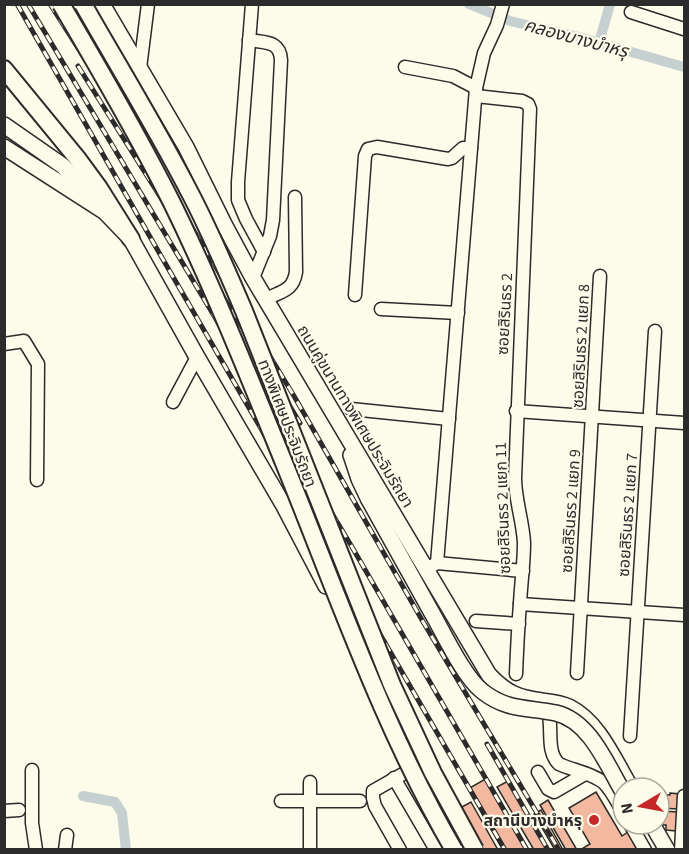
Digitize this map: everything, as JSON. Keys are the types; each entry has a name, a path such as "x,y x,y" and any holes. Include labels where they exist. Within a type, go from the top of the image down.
{"highway":[{"name":"ทางพิเศษประจิมรัถยา","path":"61,4 135,134 198,258 379,700 417,784 453,849"},
{"name":"ทางพิเศษประจิมรัถยา","path":"83,4 158,134 219,252 392,685 433,773 475,849"},
{"path":"4,69 77,158 131,239"}],"main road":[{"path":"89,4 164,132 224,224"},
{"name":"ถนนคู่ขนานทางพิเศษประจิมรัถยา","path":"102,4 111,11 266,299 341,427 431,566 489,675 512,694 525,699 560,703 589,720 624,776"},
{"path":"4,125 63,166 131,239 284,506 420,764 469,849"},
{"path":"4,147 105,212"},
{"path":"341,427 368,498 432,613 479,689 504,705 558,714 576,722 591,737 614,776"},
{"path":"659,836 667,849"}],"street":[{"path":"140,68 148,4"},
{"path":"252,4 238,200 264,252"},
{"path":"503,7 484,53 476,92 459,313 431,566 523,571"},
{"path":"631,12 684,29"},
{"path":"249,40 271,44 279,49 280,54 273,220 270,236 254,278"},
{"name":"ซอยสิรินธร 2","path":"405,67 453,76 476,92 522,101 528,104 530,109 516,411"},
{"path":"355,296 365,156 368,149 377,147 448,159 463,148 471,148"},
{"path":"266,299 292,286 294,281 296,272 295,197"},
{"name":"ซอยสิรินธร 2 แยก 8","path":"592,417 600,276"},
{"path":"381,309 459,313"},
{"name":"ซอยสิรินธร 2 แยก 7","path":"630,736 655,331"},
{"path":"4,344 24,341 38,364 37,480"},
{"path":"173,402 197,357"},
{"path":"351,409 449,418"},
{"path":"516,411 684,423"},
{"name":"ซอยสิรินธร 2 แยก 11","path":"516,411 515,493 523,533 523,571 516,674"},
{"name":"ซอยสิรินธร 2 แยก 9","path":"577,673 592,417"},
{"path":"520,604 684,615"},
{"path":"476,621 519,624"},
{"path":"542,701 548,707 552,753 555,760 565,767 602,781 611,792"},
{"path":"552,739 570,720 578,718 589,720"},
{"path":"400,849 375,806 374,791 420,764"},
{"path":"562,787 565,767"},
{"path":"32,770 32,823 36,849"},
{"path":"538,772 551,792 585,774"},
{"path":"394,778 436,849"},
{"path":"310,782 310,849"},
{"path":"681,849 684,796"},
{"path":"281,801 360,801"},
{"path":"4,812 19,810"},
{"path":"65,849 67,835"},
{"path":"637,836 645,849"}],"building":[{"path":"487,778 529,850 503,850 468,789"},
{"path":"508,781 548,850 534,850 497,787"},
{"name":"สถานีบางบำหรุ","path":"596,792 611,817 611,836 630,836 637,850 580,850 590,844 569,808"},
{"path":"671,793 680,794 679,809 671,809"},
{"name":"สถานีบางบำหรุ","path":"548,800 577,850 566,850 540,805"},
{"path":"471,802 498,850 484,850 460,808"},
{"path":"541,810 563,850 555,850 534,814"},
{"path":"671,812 680,812 676,831 671,830"}],"waterway":[{"name":"คลองบางบำหรุ","path":"469,4 510,21 579,37 684,67"},
{"path":"599,43 610,4"},
{"path":"83,796 115,802 122,813 126,850"}],"railway":[{"path":"17,4 505,850"},
{"path":"28,4 352,547 527,850"},
{"path":"50,4 188,221 294,396 422,620 559,850"},
{"path":"78,66 300,423"},
{"path":"487,744 548,850"}],"place":[{"name":"สถานีบางบำหรุ","path":"594,820"}]}
